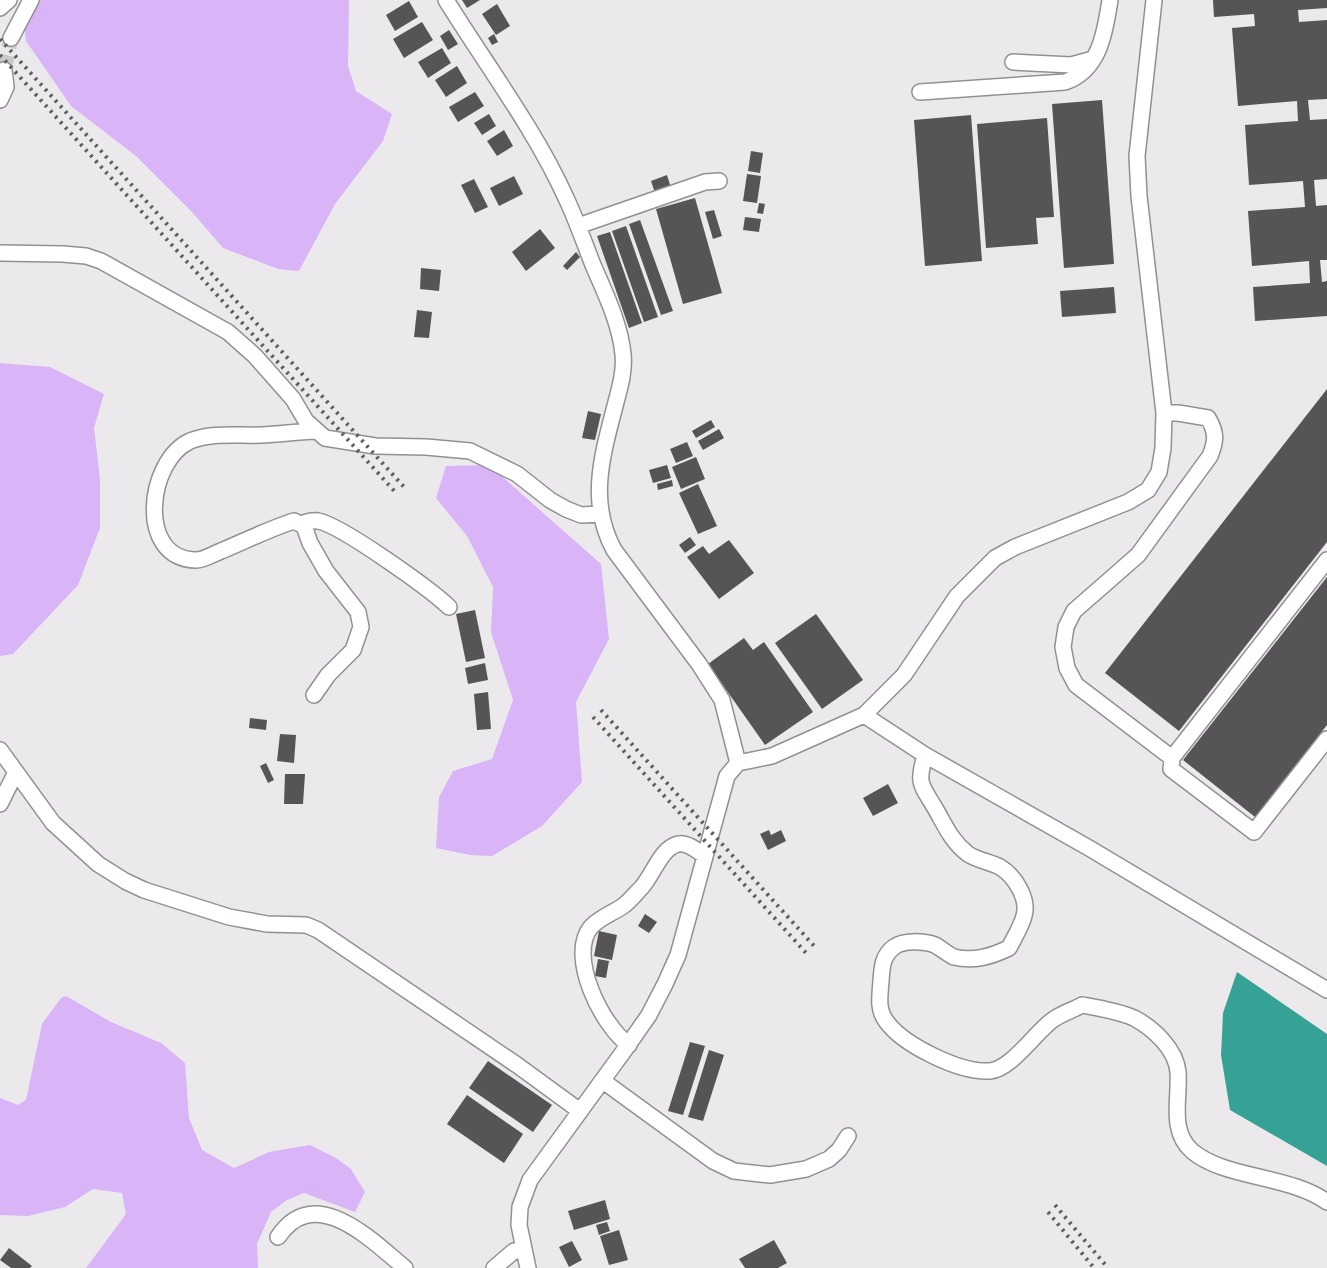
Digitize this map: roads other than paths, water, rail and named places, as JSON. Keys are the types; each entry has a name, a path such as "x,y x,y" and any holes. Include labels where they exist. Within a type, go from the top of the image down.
{"street":[{"path":"0,8 9,0"},
{"path":"11,38 30,0"},
{"path":"446,0 529,130 566,197 615,319 624,356 622,381 601,469 600,514 606,534 614,550 699,664 722,700 738,763"},
{"path":"920,92 1065,82 1076,78 1093,59 1102,43 1110,0"},
{"path":"528,1268 522,1251 519,1225 520,1208 530,1180 629,1045 648,1015 678,955 727,776 738,763 772,756 864,715 904,674 973,577 995,558 1014,547 1128,502 1148,490 1159,472 1163,448 1164,413 1139,196 1137,156 1154,0"},
{"path":"1013,62 1071,64 1093,59"},
{"path":"0,100 6,87 4,70"},
{"path":"578,226 705,182 719,181"},
{"path":"0,254 86,256 120,271 234,338 284,388 314,431 325,438 376,446 426,447 470,451 517,474 550,500 566,509 582,515 600,514"},
{"path":"1164,413 1178,413 1208,418 1214,428 1216,441 1210,456 1138,555 1074,611 1066,627 1063,647 1067,668 1076,685 1172,758"},
{"path":"314,431 210,436 190,442 175,454 165,466 157,485 155,522 163,545 179,558 198,560 274,527 294,521 304,526 310,543 326,571 358,612 361,626 353,650 328,675 314,695"},
{"path":"300,524 309,520 320,521 338,530 424,587 449,607"},
{"path":"1327,560 1172,758 1171,769 1254,832 1327,739"},
{"path":"864,715 925,755 1089,848 1327,990"},
{"path":"0,750 54,823 98,864 125,881 144,890 229,917 267,924 306,925 318,930 517,1065 580,1111"},
{"path":"925,755 920,774 920,784 943,825 956,843 970,855 1000,868 1012,876 1025,907 1024,916 1009,948 988,957 954,956 935,945 926,943 910,942 894,946 882,962 879,1004 886,1021 906,1042 937,1057 960,1066 991,1071 1012,1058 1054,1019 1082,1005 1134,1018 1173,1051 1178,1070 1177,1124 1183,1139 1192,1151 1207,1161 1273,1179 1327,1202"},
{"path":"0,804 16,772"},
{"path":"629,1045 616,1034 597,1006 590,989 586,974 585,938 592,926 625,905 638,892 669,847 680,844 691,847 705,856"},
{"path":"602,1081 713,1161 734,1171 770,1175 806,1169 829,1159 839,1150 848,1136"},
{"path":"278,1237 285,1226 301,1216 313,1213 340,1219 356,1228 405,1268"},
{"path":"494,1268 514,1251 522,1251"}],"tunnel":[{"path":"4,70 11,38"}],"railway":[{"path":"0,39 404,487"},
{"path":"0,55 397,494"},
{"path":"601,710 815,947"},
{"path":"593,717 807,954"},
{"path":"1055,1205 1108,1268"},
{"path":"1048,1212 1094,1268"}]}
